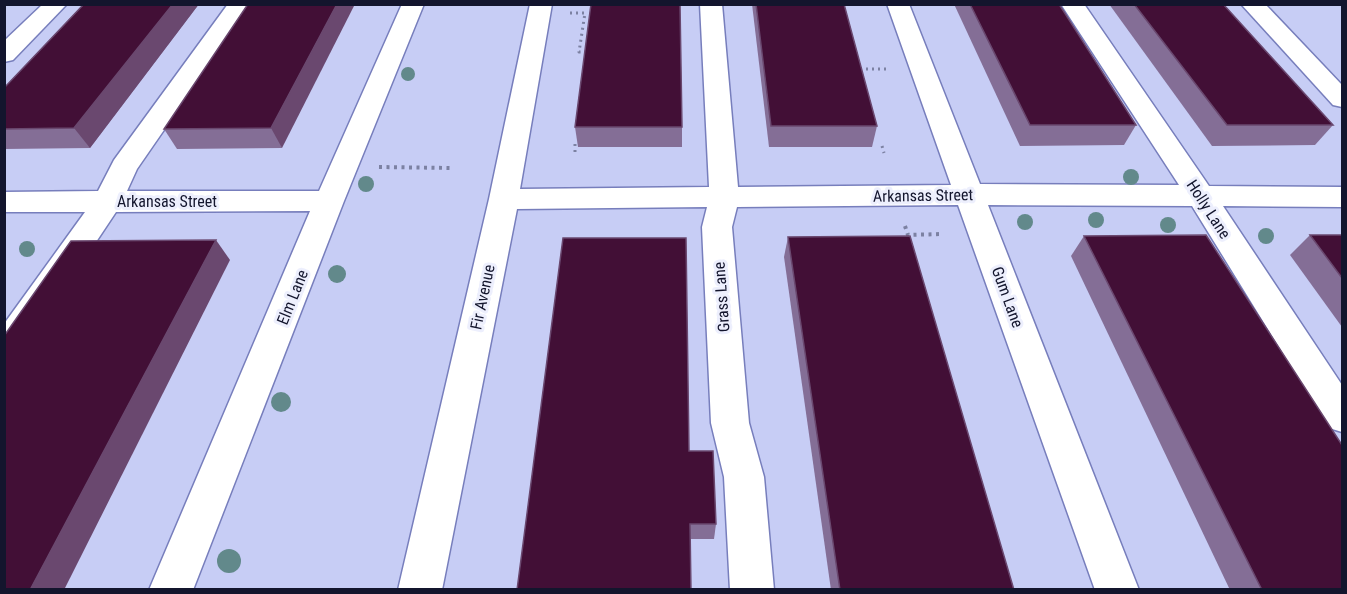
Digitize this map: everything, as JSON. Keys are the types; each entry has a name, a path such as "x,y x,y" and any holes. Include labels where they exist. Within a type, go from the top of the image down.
{"street":[{"path":"4,55 56,4"},
{"path":"4,352 108,201 124,167 240,4"},
{"name":"Elm Lane","path":"171,590 329,201 412,4"},
{"name":"Fir Avenue","path":"420,590 504,199 541,4"},
{"name":"Grass Lane","path":"711,4 724,197 717,226 730,423 744,477 752,590"},
{"name":"Gum Lane","path":"898,4 1117,590"},
{"name":"Holly Lane","path":"1072,4 1201,197 1342,416"},
{"path":"1252,4 1342,99"},
{"name":"Arkansas Street","path":"504,199 969,195 1342,197"},
{"name":"Arkansas Street","path":"4,202 329,201"}],"path":[{"path":"585,13 579,52 587,52"},
{"path":"575,144 575,153"},
{"path":"882,146 884,153"},
{"path":"381,167 451,168"}],"building":[{"path":"84,4 173,4 74,128 4,129 4,88"},
{"path":"248,4 337,4 271,128 164,129"},
{"path":"591,4 680,4 682,127 575,127"},
{"path":"756,4 844,4 877,126 771,126"},
{"path":"970,4 1059,4 1136,125 1030,125"},
{"path":"1134,4 1223,4 1333,125 1227,125"},
{"path":"1206,235 1342,445 1342,590 1262,590 1084,236"},
{"path":"1310,235 1342,235 1342,278"},
{"path":"910,236 1014,590 840,590 788,237"},
{"path":"563,238 686,238 689,451 713,451 716,524 690,524 691,590 517,590"},
{"path":"216,240 30,590 4,590 4,336 71,241"}]}
